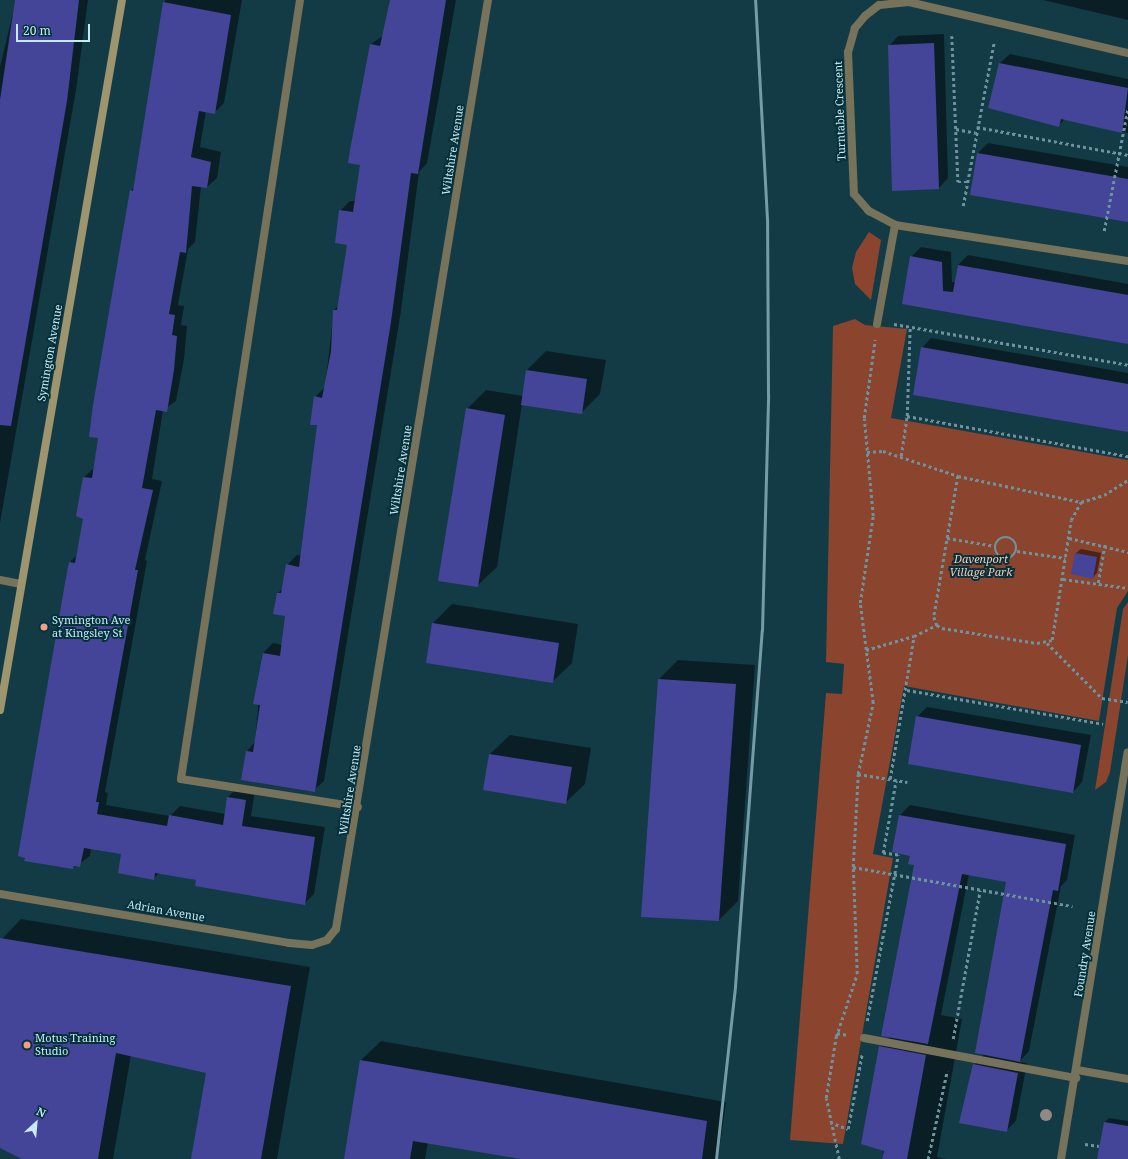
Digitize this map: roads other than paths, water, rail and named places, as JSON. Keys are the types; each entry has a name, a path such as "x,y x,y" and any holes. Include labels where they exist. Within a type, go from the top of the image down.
{"street":[{"name":"Symington Avenue","path":"0,710 122,0"},
{"path":"300,0 181,779 358,807"},
{"name":"Wiltshire Avenue","path":"327,940 341,914 488,0"},
{"name":"Turntable Crescent","path":"1128,52 909,2 880,5 855,28 848,52 854,194 869,211 895,225 1128,261"},
{"path":"877,324 895,225"},
{"path":"0,580 21,584"},
{"name":"Foundry Avenue","path":"1061,1159 1128,752"},
{"name":"Adrian Avenue","path":"0,894 290,943 312,945 327,940"},
{"path":"864,1038 950,1055 1076,1074 1128,1079"}],"railway":[{"path":"716,1159 735,986 762,630 768,395 767,219 755,0"}],"place":[{"name":"Symington Ave at Kingsley St","path":"44,627"},
{"name":"Motus Training Studio","path":"27,1045"}],"park label":[{"name":"Davenport Village Park","path":"981,566"}]}
